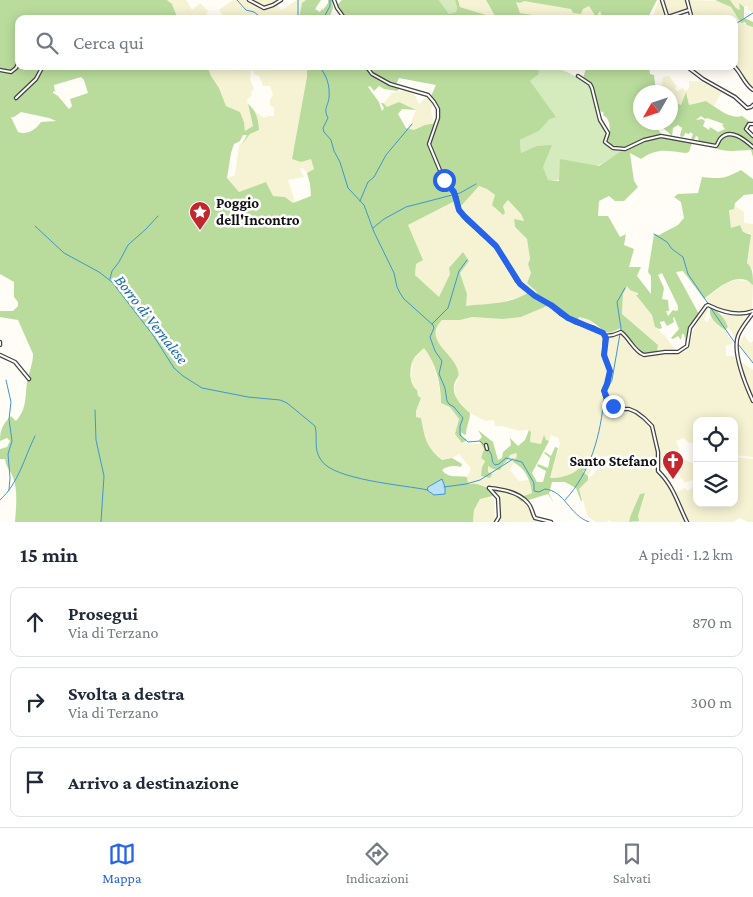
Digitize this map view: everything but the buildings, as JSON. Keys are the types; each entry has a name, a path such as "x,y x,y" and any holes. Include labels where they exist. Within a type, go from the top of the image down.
{"street":[{"path":"249,0 264,8 281,0"},
{"path":"334,0 342,15"},
{"path":"662,0 667,15"},
{"path":"687,0 691,15"},
{"path":"676,15 689,10"},
{"path":"0,70 11,72 15,69"},
{"path":"16,98 36,79 41,70"},
{"path":"369,70 372,74 390,84 428,95 434,102 438,109 438,118 428,144 444,180 456,196 459,210 467,220 496,246 517,281 561,314 574,322 594,328 605,336 622,332 638,351 644,355 678,352 687,346 690,328 708,305 721,312 743,314 753,312"},
{"path":"691,70 735,97 747,108 753,105"},
{"path":"737,70 753,90"},
{"path":"578,76 590,84 592,88 600,120 608,133 605,142 613,148 625,149 644,140 661,136 716,146 722,138 740,136 753,146"},
{"path":"753,124 750,124 746,129 753,136"},
{"path":"753,312 738,335 737,342 744,381 753,401"},
{"path":"605,336 604,355 610,371 604,391 605,396 613,406 636,412 652,426 658,452 658,471 666,479 674,492 687,522"},
{"path":"0,355 15,362 29,379"},
{"path":"486,445 487,449"},
{"path":"496,522 499,513 498,498 489,488 520,496 528,503 535,518 551,522"}],"shaded area":[{"path":"167,0 186,0 192,10 200,3 208,11 206,15 176,15 172,4"},
{"path":"233,0 279,0 277,2 281,10 297,0 306,0 302,4 300,15 223,15 219,10"},
{"path":"458,0 486,0 495,15 487,15 460,7"},
{"path":"661,0 666,15 653,15 658,2"},
{"path":"664,0 686,0 688,9 669,15"},
{"path":"689,0 720,1 731,7 736,15 694,15"},
{"path":"730,0 753,0 753,13 749,11 747,6 744,7 739,3 741,10 736,8"},
{"path":"524,1 564,7 571,9 573,13 581,14 583,9 589,6 595,15 533,15 520,13 515,2 520,3"},
{"path":"738,18 753,27 753,88 750,87 743,73 738,69"},
{"path":"209,70 251,70 250,80 254,89 251,92 252,95 247,100 253,126 248,130 245,130 240,112 226,106 219,88"},
{"path":"252,70 307,70 311,159 315,169 307,173 303,168 300,169 304,177 288,180 295,202 293,203 285,197 239,192 227,178 235,175 239,145 250,134 259,130 259,121 254,111 264,118 274,116 274,108 270,105 273,94 270,86 263,86 259,76 254,74"},
{"path":"669,76 676,85 662,85 663,77"},
{"path":"689,81 702,82 722,92 714,106 706,101 689,105 685,93 681,105 678,104 678,90 683,88 686,91 689,88"},
{"path":"406,90 413,92 419,104 426,97 433,104 431,111 434,123 414,131 408,129 416,110 402,105 387,107 383,104 392,93"},
{"path":"478,186 487,189 495,195 505,210 503,206 508,200 521,214 524,222 514,219 515,228 527,239 530,259 528,264 531,273 527,283 537,292 534,296 528,292 521,297 502,303 465,306 467,294 460,273 450,274 439,298 415,275 416,264 408,225 458,200 462,205"},
{"path":"735,206 744,212 744,223 753,224 753,270 747,263 750,246 749,233 743,233 738,225 731,229 729,209 734,209"},
{"path":"737,280 747,281 753,285 752,310 743,312 722,311 709,304 706,298 726,283"},
{"path":"627,285 638,293 652,315 655,327 666,337 676,351 657,352 658,345 622,314 623,294"},
{"path":"547,306 557,313 577,321 579,317 593,322 590,330 602,336 609,338 622,334 642,357 686,351 694,328 706,308 709,308 704,320 708,322 710,317 718,326 725,330 733,344 726,345 726,356 734,356 753,405 753,457 738,455 738,417 693,417 693,442 689,443 684,438 676,441 679,449 673,455 671,453 667,457 673,464 671,467 665,466 657,472 663,476 674,493 686,522 635,522 645,493 640,494 629,522 612,522 608,520 607,522 596,522 588,517 579,488 609,459 607,456 594,464 588,476 583,472 594,460 576,472 561,478 550,478 560,443 558,438 551,435 549,441 546,441 544,437 542,444 530,442 531,431 519,431 495,426 494,420 485,421 470,413 456,398 454,387 459,377 454,363 435,337 437,325 442,320 460,320 472,317 503,319 521,317"},
{"path":"721,315 743,315 745,322 735,338"},
{"path":"744,335 750,343 753,341 753,363 739,343"},
{"path":"424,348 432,360 439,384 441,403 450,407 459,419 457,425 462,443 481,444 484,449 481,458 485,460 482,467 488,472 487,465 502,464 508,460 510,455 516,453 517,456 510,470 519,481 529,480 532,493 524,496 503,488 494,490 479,484 468,483 467,477 471,469 459,454 442,460 426,443 421,418 416,417 416,411 421,398 413,387 411,379 413,360"},
{"path":"741,362 753,370 753,398 744,379"},
{"path":"738,457 753,459 753,522 740,518 733,522 689,522 675,493 685,488 688,491 693,487 693,507 738,507"},
{"path":"685,460 693,463 693,480 684,483 679,475 668,478 665,475 669,469 678,468"},
{"path":"496,492 511,493 522,502 526,502 535,519 549,522 499,522 499,498"},
{"path":"491,497 494,500 495,522 473,522 474,510 480,499"}],"green space":[{"path":"0,0 167,0 172,4 176,15 15,15 15,70 209,70 219,88 226,106 240,112 245,131 253,126 248,104 255,112 258,123 259,130 250,134 242,144 247,135 243,135 240,141 234,144 227,178 239,192 266,182 273,196 285,197 293,203 311,196 307,173 314,169 311,159 301,162 292,159 307,70 538,70 539,74 530,81 556,117 550,119 539,131 520,140 521,153 536,146 552,145 543,167 548,180 559,181 560,159 599,166 624,149 608,141 609,123 603,115 604,113 600,111 592,84 583,78 586,70 650,70 650,74 654,75 655,85 633,85 633,130 659,130 661,134 659,136 692,143 689,152 658,151 641,159 630,153 634,181 638,187 624,201 615,201 609,196 599,201 598,216 608,216 620,237 626,234 624,245 634,249 629,267 641,267 637,276 651,294 651,276 648,272 654,234 659,235 678,225 684,218 681,202 674,197 678,194 698,193 702,177 722,178 741,170 753,179 753,194 744,195 735,203 734,209 729,210 731,228 740,225 743,232 751,235 747,263 752,270 753,285 746,280 735,280 704,299 683,271 676,272 700,316 690,328 686,344 684,334 682,334 681,340 678,336 673,339 671,338 679,329 674,317 674,322 667,326 664,321 660,322 662,328 655,327 652,315 636,295 638,293 630,290 627,286 623,294 622,314 658,345 657,352 644,354 620,328 607,332 588,320 579,317 577,321 567,316 562,316 547,306 521,317 503,319 472,317 460,320 442,320 437,327 437,340 455,364 459,374 455,382 454,391 460,403 470,413 466,434 461,432 462,437 467,440 462,443 455,434 459,419 450,407 441,403 437,374 432,360 424,348 413,360 410,372 412,384 421,398 416,411 416,417 421,418 429,446 442,460 452,458 462,464 461,467 453,466 442,470 444,473 450,476 467,477 468,483 493,491 505,488 524,496 532,493 527,475 513,462 517,456 516,453 510,455 500,470 488,466 488,472 492,474 490,478 481,476 485,461 481,458 484,449 479,440 482,437 478,430 493,442 498,460 502,458 503,452 511,445 510,438 518,446 525,440 529,430 531,432 530,442 541,444 544,435 546,440 549,441 532,473 537,482 543,482 546,471 537,466 538,464 548,468 550,458 544,453 551,456 555,447 558,448 550,478 569,475 592,457 594,460 583,472 588,476 588,480 579,489 581,501 576,488 565,482 552,482 549,494 554,503 548,494 522,502 511,493 496,492 499,498 496,499 493,496 480,499 474,510 473,522 15,522 15,482 5,459 0,459 0,449 7,447 10,441 7,438 0,441 0,437 2,427 8,419 11,416 16,421 22,412 33,354 18,320 0,317 0,311 13,311 18,306 18,302 14,297 14,282 0,274","holes":["81,77 84,80 88,93 70,99 72,106 69,109 53,93 53,91 55,92 54,85","399,78 436,85 431,96 438,110 436,123 414,130 406,128 398,114 402,109 416,110 399,102 387,107 381,103 384,108 382,111 379,102 368,87 370,86 374,91 379,86 384,89 397,91 400,88 395,87","21,112 49,118 56,121 41,122 31,131 25,133 18,132 11,117","479,186 495,195 492,205 503,215 505,213 503,206 508,200 521,214 524,221 514,219 515,227 527,239 530,259 528,264 531,273 527,283 537,292 534,296 529,292 514,299 498,303 466,306 467,294 460,273 469,261 463,252 449,268 450,274 439,297 415,275 416,264 423,260 408,225 457,200 457,206 462,205","662,273 678,306 678,310 673,310 668,316 666,311 669,311 668,300 662,299 664,288 658,275"]},
{"path":"306,0 321,0 315,9 320,12 328,3 328,0 332,0 333,8 330,15 300,15 302,3"},
{"path":"342,0 439,0 449,14 456,12 455,0 458,0 460,7 486,15 343,15 337,5"},
{"path":"439,0 455,0 456,12 449,14"},
{"path":"486,0 657,0 649,15 602,15 600,11 597,15 595,15 589,6 583,9 581,14 573,13 571,9 524,1 516,2 520,13 533,15 494,15"},
{"path":"715,0 730,0 740,10 739,3 744,7 744,18 753,22 753,27 745,22 741,23 738,15 736,15 731,7"},
{"path":"538,70 561,70 581,80 583,78 588,82 594,92 605,124 625,149 598,166 578,175 557,180 547,180 536,146 521,153 520,140 539,131 550,119 530,81 539,74"},
{"path":"686,92 689,105 706,101 728,115 742,116 749,121 751,124 746,129 753,136 753,157 751,150 724,150 699,143 696,136 694,140 691,139 693,134 690,132 689,134 685,133 681,137 682,128 678,125 678,104 681,105","holes":["701,116 705,119 724,124 722,125 725,129 718,132 710,127 709,130 703,126 705,121 702,119 696,120"]},
{"path":"665,130 673,130 672,136"},
{"path":"711,307 725,321 728,327 725,330 711,317"},
{"path":"645,493 638,516 639,521 629,522 640,494"}],"water":[{"path":"442,479 445,494 434,495 427,490 428,487"}],"waterway":[{"path":"237,0 246,10 258,15"},
{"path":"298,0 298,15"},
{"path":"325,15 330,6 330,0"},
{"path":"738,22 753,13"},
{"path":"322,70 329,89 326,110 328,118 323,128 324,132 331,140 348,188 364,205 374,232 394,273 400,293 404,299 433,325 434,328 430,337 435,351 442,361 439,374 445,388 447,401 463,418 460,426 460,435 468,442 480,441 490,452 495,465 506,458 522,462 534,483 534,491 539,492 545,489 558,494 576,514 589,522"},
{"path":"360,201 368,182 374,177 386,155 412,124"},
{"path":"373,228 384,219 406,207 460,193 476,184"},
{"path":"110,279 112,271 128,245 158,216"},
{"name":"Borro di Vernalese","path":"35,226 64,253 99,272 112,282 153,335 174,368 183,376 202,388 248,397 280,400 287,403 315,426 316,447 321,460 328,467 370,481 428,490"},
{"path":"654,234 667,242 672,249 683,257 688,274 709,305"},
{"path":"432,324 448,308 459,271 467,260"},
{"path":"605,393 612,380 621,328 617,302 625,288"},
{"path":"710,307 735,343"},
{"path":"738,344 753,363"},
{"path":"6,380 11,402 9,419 12,441 8,454 9,490"},
{"path":"565,500 582,477 593,452 603,411 604,397"},
{"path":"95,410 96,440 104,476 101,522"},
{"path":"0,500 17,478 35,436"},
{"name":"Borro di Vernalese","path":"444,487 480,480 513,459"}],"place":[{"name":"Poggio dell'Incontro","path":"200,231"},
{"name":"Santo Stefano","path":"673,480"}],"route":[{"path":"444,180 454,192 459,210 496,246 520,284 574,322 603,333 606,338 604,355 610,371 604,391 605,396 613,406"}]}
